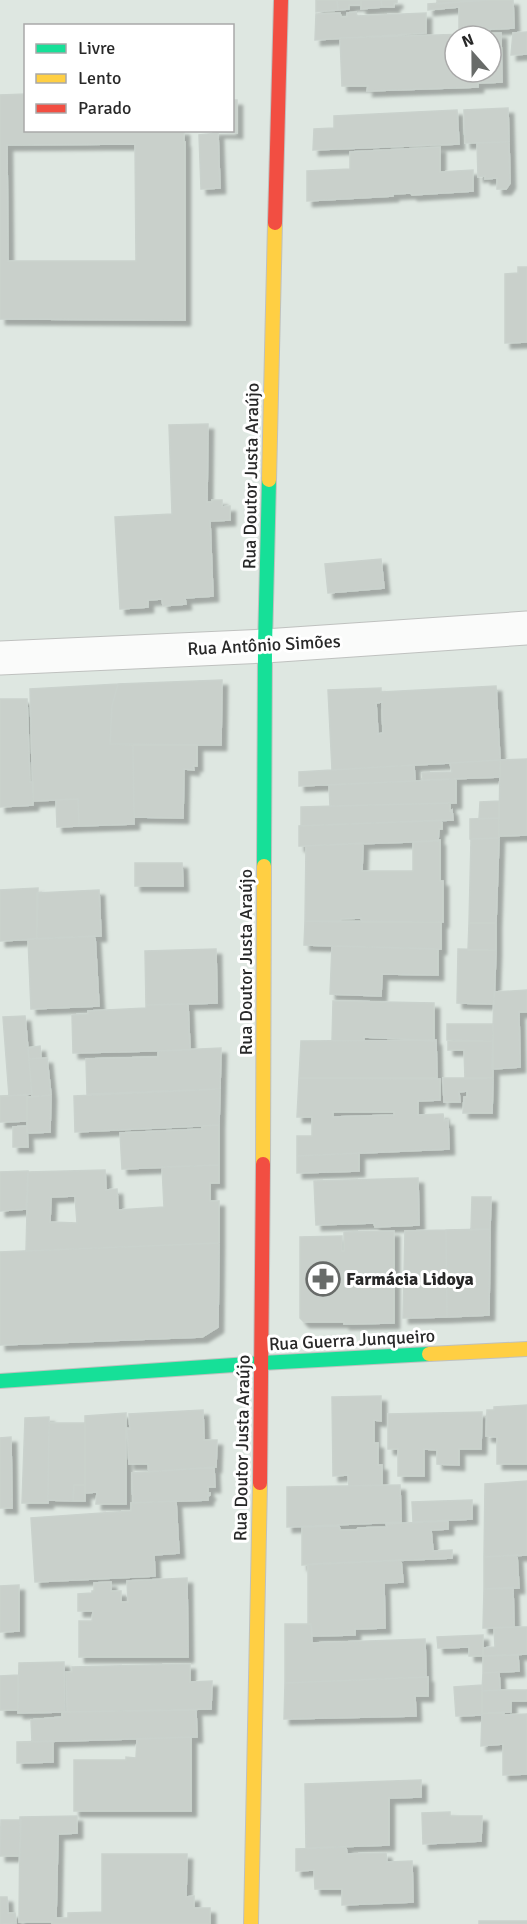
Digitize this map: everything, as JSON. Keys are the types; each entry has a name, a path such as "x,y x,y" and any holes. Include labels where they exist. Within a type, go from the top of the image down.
{"street":[{"name":"Rua Doutor Justa Araújo","path":"251,1924 262,1363 265,646 281,0"},
{"name":"Rua Antônio Simões","path":"0,658 265,646 527,628"},
{"name":"Rua Guerra Junqueiro","path":"0,1381 262,1363 527,1349"}],"building":[{"path":"316,0 337,0 338,10 316,12"},
{"path":"337,0 361,0 361,5 349,5 349,9 338,10"},
{"path":"361,0 381,0 382,7 361,9"},
{"path":"381,0 397,0 397,3 394,3 394,7 382,7"},
{"path":"437,0 487,0 437,4"},
{"path":"513,0 514,28 503,29 503,24 459,24 459,7 428,10 428,4"},
{"path":"356,12 357,16 426,13 426,33 315,40 316,14 340,13 341,17 347,17 347,13"},
{"path":"527,32 527,54 511,55 513,33"},
{"path":"443,35 443,84 478,84 478,87 367,91 368,86 342,86 340,38"},
{"path":"24,94 24,132 184,132 185,320 0,319 0,95","holes":["135,144 136,261 8,261 7,145"]},
{"path":"234,100 237,100 237,133 213,132 234,132"},
{"path":"508,108 509,142 465,143 464,110"},
{"path":"457,110 459,144 313,150 314,129 334,128 334,116"},
{"path":"218,133 220,188 201,189 199,135"},
{"path":"509,142 510,183 506,189 497,189 497,178 478,177 477,143"},
{"path":"440,147 440,172 473,170 473,191 393,194 393,196 307,201 307,171 350,169 350,152"},
{"path":"518,267 527,267 527,342 505,343 505,274 518,273"},
{"path":"208,424 207,502 222,500 222,507 230,506 230,520 210,521 213,596 185,598 186,604 163,606 162,599 148,600 148,607 120,609 115,517 172,514 169,425"},
{"path":"381,559 384,588 328,593 325,564"},
{"path":"222,680 221,745 110,744 112,706 118,684"},
{"path":"118,684 112,706 110,744 133,745 134,824 79,826 78,799 33,801 30,689"},
{"path":"496,686 500,760 332,770 328,690 381,688 381,692","holes":["382,702 383,733 378,734 376,703"]},
{"path":"0,699 27,699 33,805 0,807"},
{"path":"133,745 197,745 197,766 193,766 194,770 184,769 183,818 134,817"},
{"path":"527,759 527,835 499,836 500,760"},
{"path":"500,760 500,777 423,780 422,773 452,772 450,763"},
{"path":"414,765 415,781 299,786 299,772"},
{"path":"456,779 456,803 330,806 329,785"},
{"path":"78,799 79,826 57,827 56,800"},
{"path":"499,801 499,818 479,819 480,802"},
{"path":"450,803 453,820 301,826 301,807"},
{"path":"499,818 499,838 470,839 470,819"},
{"path":"442,820 438,841 299,846 299,826"},
{"path":"499,838 496,923 469,923 471,839"},
{"path":"440,840 443,922 362,922 361,918 341,919 340,922 305,921 306,846 363,843 362,871 413,871 413,842"},
{"path":"135,863 182,863 183,886 135,886"},
{"path":"38,888 37,939 0,941 0,890"},
{"path":"99,890 101,936 37,939 37,893"},
{"path":"305,921 441,922 441,949 304,945"},
{"path":"469,923 496,923 496,950 468,950"},
{"path":"95,936 99,1006 31,1009 28,939"},
{"path":"332,946 438,949 438,975 382,974 381,996 330,994"},
{"path":"216,949 217,1003 146,1005 145,951"},
{"path":"458,949 496,950 494,1004 457,1003"},
{"path":"527,990 527,1012 519,1012 520,1067 492,1069 494,992"},
{"path":"333,1001 434,1003 434,1041 364,1037 364,1041 332,1041"},
{"path":"188,1004 190,1050 73,1053 72,1015 88,1014 88,1011 146,1008 146,1005"},
{"path":"25,1016 32,1094 9,1096 3,1017"},
{"path":"447,1024 493,1024 493,1041 447,1040"},
{"path":"436,1040 437,1078 299,1078 301,1041"},
{"path":"448,1041 493,1041 493,1078 465,1079 464,1050 448,1050"},
{"path":"40,1046 41,1058 29,1059 28,1048"},
{"path":"221,1048 220,1089 87,1094 86,1059 158,1057 158,1051"},
{"path":"47,1058 51,1095 32,1097 29,1059"},
{"path":"299,1078 440,1079 440,1100 418,1101 418,1115 443,1114 444,1121 448,1120 449,1149 297,1156 297,1136 312,1136 312,1117 297,1117","holes":["333,1112 394,1112 394,1115 333,1117"]},
{"path":"443,1078 493,1078 492,1113 463,1113 464,1097 467,1097 467,1091 459,1092 460,1102 444,1102"},
{"path":"220,1089 219,1125 75,1132 74,1096"},
{"path":"27,1095 27,1121 0,1122 0,1096"},
{"path":"51,1095 50,1132 27,1133 27,1097"},
{"path":"219,1125 219,1165 122,1169 120,1133 202,1129 202,1126"},
{"path":"27,1126 28,1147 13,1147 13,1127"},
{"path":"359,1153 359,1171 297,1173 297,1156"},
{"path":"219,1165 219,1183 210,1183 210,1201 219,1201 219,1243 26,1251 28,1172 105,1170 106,1190 117,1189 118,1210 164,1207 162,1167","holes":["75,1196 77,1223 50,1222 51,1197"]},
{"path":"28,1171 26,1209 0,1211 0,1172"},
{"path":"418,1178 419,1225 375,1227 374,1223 316,1225 314,1181"},
{"path":"472,1197 491,1197 490,1229 471,1230"},
{"path":"490,1229 489,1315 447,1317 446,1230"},
{"path":"446,1230 447,1317 403,1318 405,1231"},
{"path":"394,1231 394,1323 304,1322 300,1318 300,1237 342,1236 342,1251 344,1251 344,1232"},
{"path":"219,1243 218,1327 202,1337 0,1345 0,1252"},
{"path":"381,1396 381,1421 374,1420 374,1443 378,1443 378,1465 382,1465 382,1485 349,1486 348,1475 333,1476 332,1397"},
{"path":"527,1405 527,1464 497,1464 497,1437 486,1436 487,1410 494,1410 494,1407"},
{"path":"203,1410 204,1440 217,1440 216,1467 149,1472 148,1464 129,1464 127,1428 130,1429 129,1414"},
{"path":"482,1412 481,1449 459,1449 459,1465 437,1464 437,1450 424,1449 424,1476 398,1476 398,1449 388,1449 388,1414"},
{"path":"126,1413 126,1504 96,1504 97,1492 85,1493 85,1416"},
{"path":"49,1417 48,1503 22,1503 25,1418"},
{"path":"49,1423 85,1423 85,1485 74,1485 73,1501 48,1500"},
{"path":"11,1437 12,1508 0,1508 0,1438"},
{"path":"214,1467 215,1487 208,1487 210,1495 208,1500 133,1503 132,1473"},
{"path":"527,1481 527,1555 484,1557 485,1484"},
{"path":"74,1485 85,1485 85,1501 73,1501"},
{"path":"400,1485 401,1522 287,1527 287,1487"},
{"path":"472,1500 472,1519 413,1522 412,1502"},
{"path":"176,1501 179,1553 154,1555 155,1576 35,1582 31,1518 131,1511 131,1503"},
{"path":"448,1521 448,1529 431,1530 433,1551 452,1550 452,1558 302,1565 302,1527 339,1526 340,1530 357,1530 358,1528 387,1527 386,1524"},
{"path":"517,1555 519,1588 484,1589 484,1557"},
{"path":"401,1560 403,1582 384,1583 385,1628 355,1629 355,1635 312,1636 311,1624 308,1624 308,1564"},
{"path":"187,1578 188,1657 79,1657 79,1621 92,1621 93,1611 78,1611 78,1594 92,1593 94,1583 111,1582 111,1591 121,1591 121,1602 128,1602 127,1581"},
{"path":"19,1585 19,1631 0,1632 0,1586"},
{"path":"513,1587 514,1627 483,1628 484,1589"},
{"path":"285,1624 311,1624 312,1643 425,1639 426,1677 285,1683"},
{"path":"527,1627 527,1654 483,1656 483,1648 495,1647 494,1628"},
{"path":"483,1635 483,1656 469,1656 469,1647 438,1648 437,1637"},
{"path":"518,1655 519,1671 483,1673 483,1656"},
{"path":"64,1662 65,1712 18,1713 19,1663"},
{"path":"190,1664 190,1682 212,1681 211,1709 67,1712 66,1672 72,1672 72,1667"},
{"path":"499,1672 500,1690 482,1691 483,1673"},
{"path":"18,1675 18,1710 0,1710 0,1676"},
{"path":"428,1677 428,1696 415,1696 416,1716 284,1719 285,1683"},
{"path":"482,1685 482,1715 456,1716 454,1687"},
{"path":"527,1690 527,1701 511,1701 511,1712 482,1713 482,1691"},
{"path":"196,1710 197,1737 32,1742 31,1720 62,1717 62,1712"},
{"path":"482,1713 527,1714 527,1774 503,1775 503,1744 481,1746"},
{"path":"191,1737 191,1811 74,1811 74,1760 126,1760 126,1757 136,1758 137,1739"},
{"path":"53,1741 53,1762 17,1763 17,1742"},
{"path":"421,1780 421,1797 389,1798 389,1845 306,1848 305,1784"},
{"path":"450,1812 450,1816 482,1816 481,1841 423,1844 422,1813"},
{"path":"77,1816 77,1833 58,1834 56,1918 68,1918 68,1913 102,1912 102,1854 187,1854 186,1897 194,1896 194,1908 210,1908 210,1924 19,1922 20,1817"},
{"path":"1,1820 21,1820 20,1856 0,1856"},
{"path":"346,1847 347,1854 386,1853 387,1862 412,1861 413,1902 342,1905 342,1889 315,1889 314,1870 296,1871 296,1849"},
{"path":"0,1897 7,1897 8,1913 15,1913 16,1923 0,1924"},
{"path":"479,1921 527,1921 527,1924 479,1924"}],"traffic: fast":[{"path":"264,866 265,646 269,480"},
{"path":"0,1381 429,1354"}],"traffic: slow":[{"path":"269,480 275,223"},
{"path":"263,1164 264,866"},
{"path":"429,1354 527,1349"},
{"path":"251,1924 260,1483"}],"traffic: jam":[{"path":"275,223 281,0"},
{"path":"260,1483 263,1164"}],"place":[{"name":"Farmácia Lidoya","path":"323,1279"}]}
